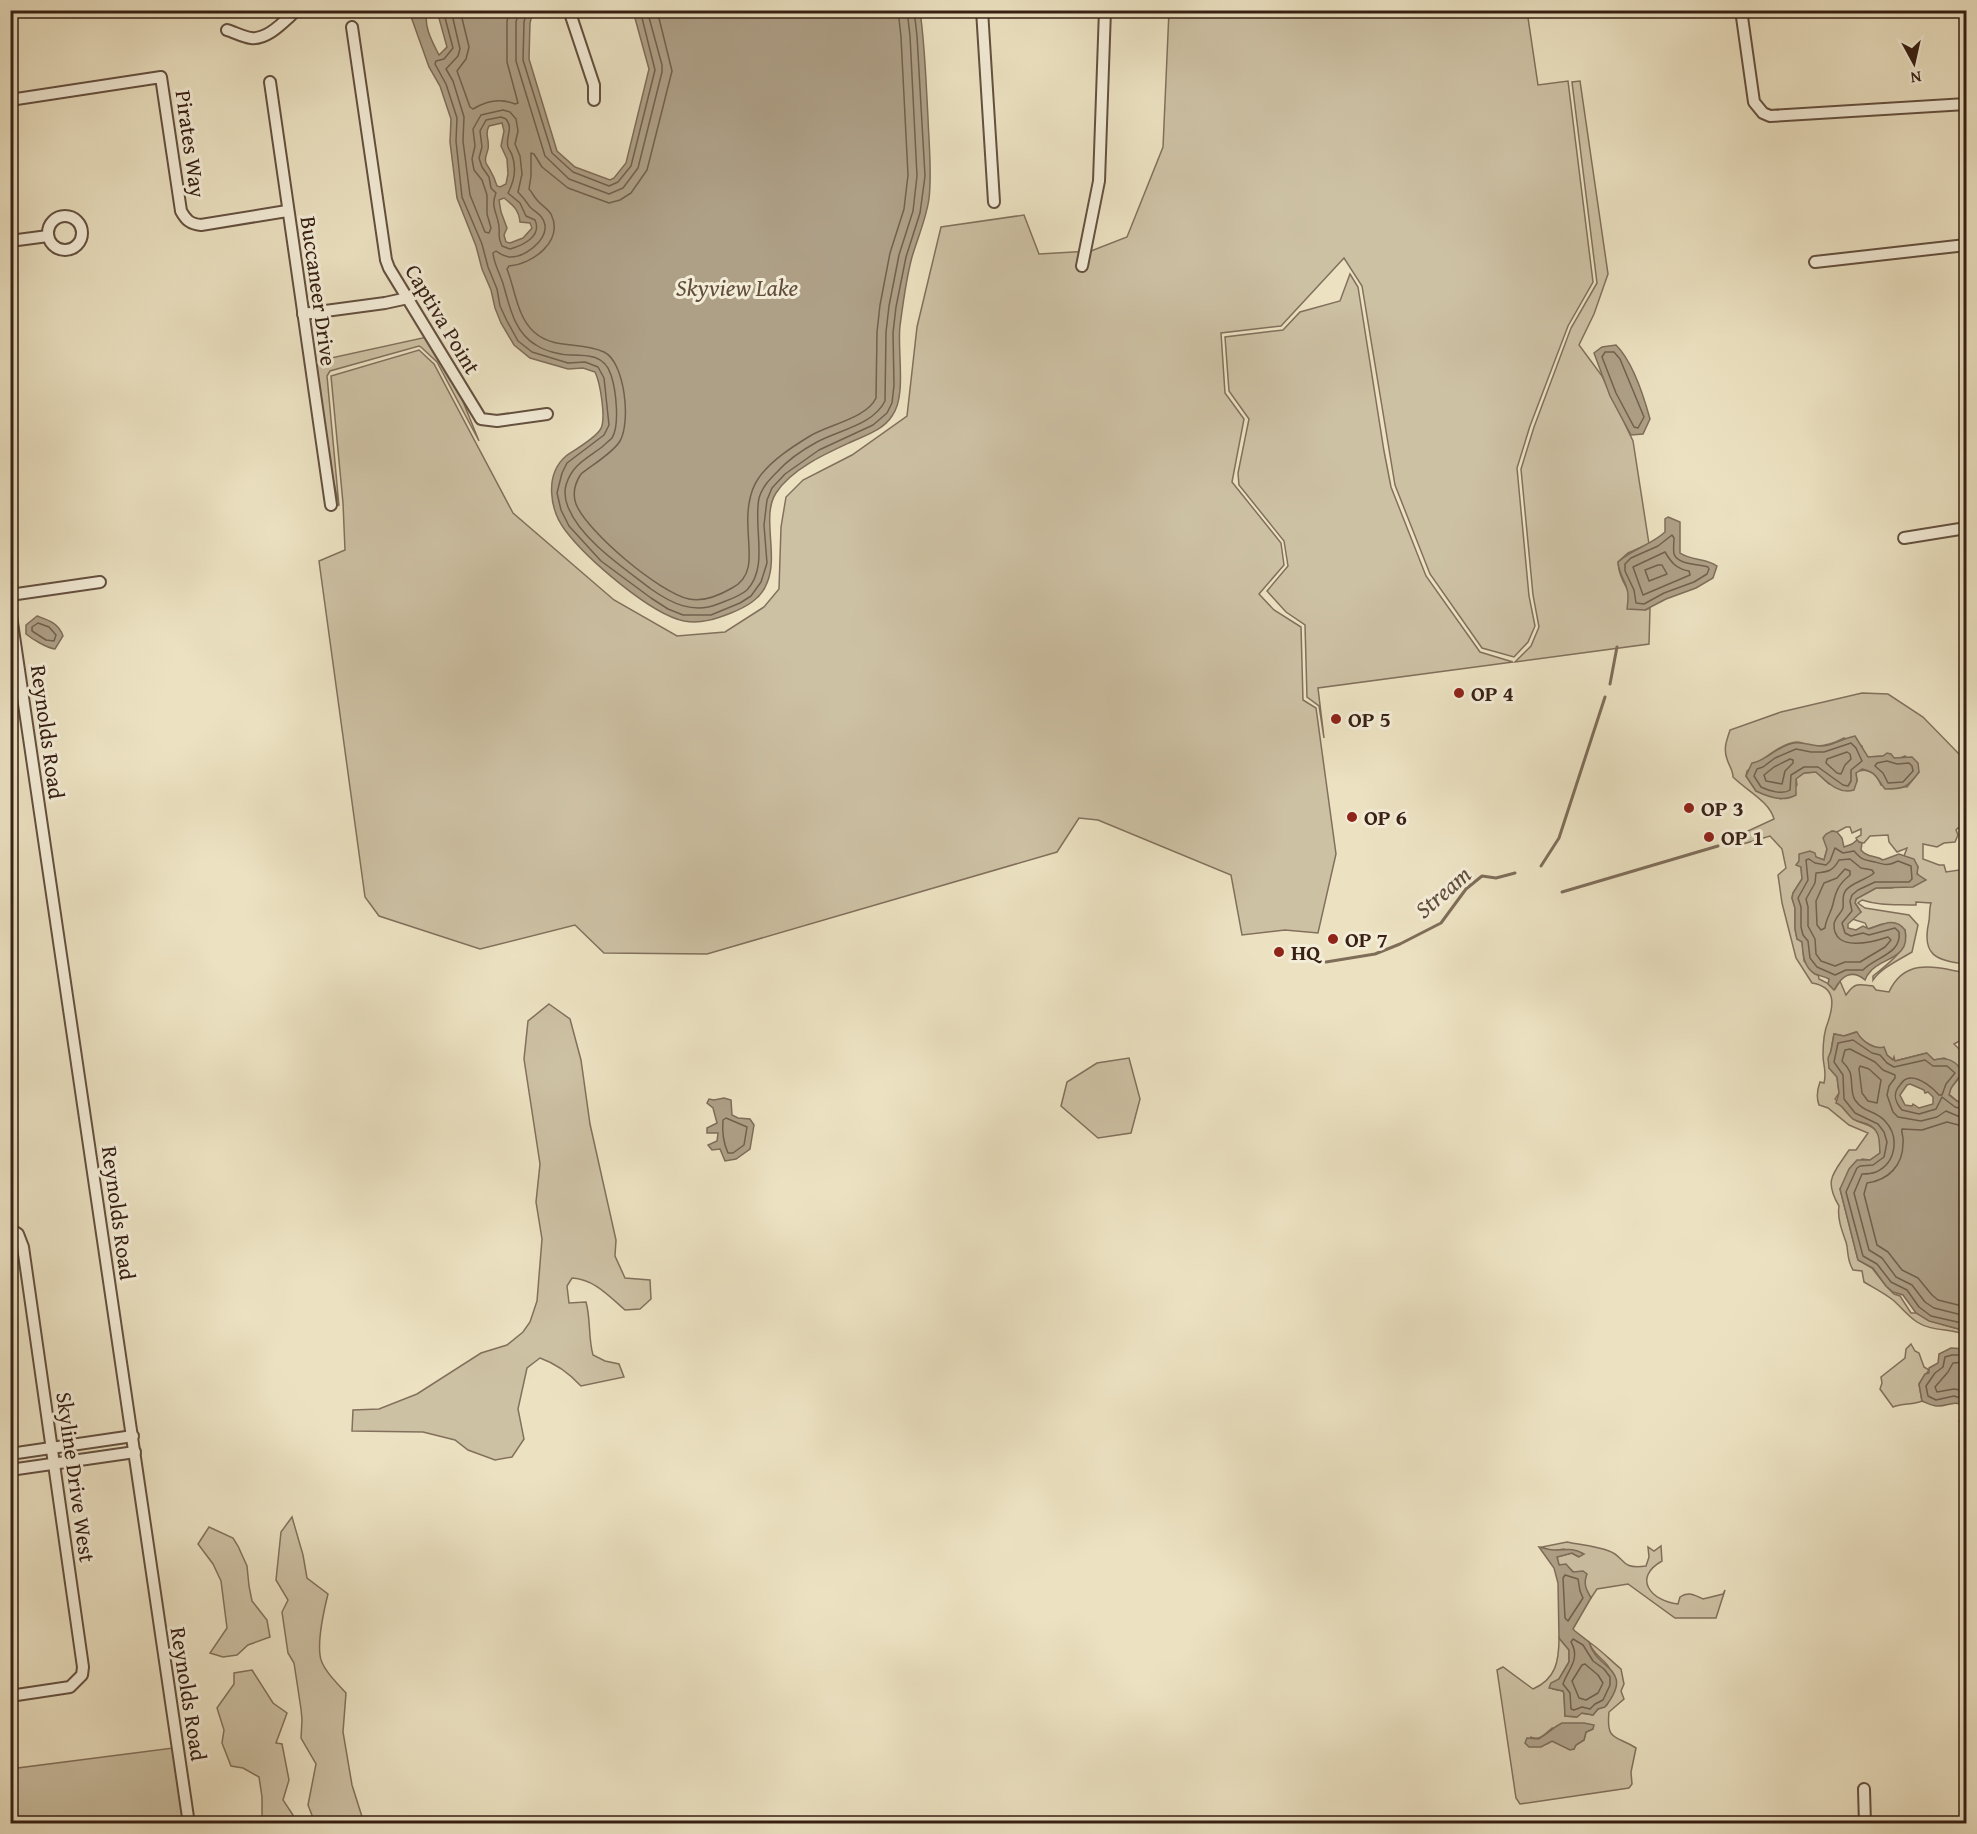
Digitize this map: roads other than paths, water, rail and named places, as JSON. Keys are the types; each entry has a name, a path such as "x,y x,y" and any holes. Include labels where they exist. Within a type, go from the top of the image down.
{"street":[{"path":"227,30 250,38 260,37 297,10"},
{"path":"569,10 593,79 594,100"},
{"path":"982,10 994,202"},
{"path":"1082,266 1099,181 1105,10"},
{"path":"1741,10 1754,102 1763,113 1770,116 1966,104"},
{"name":"Captiva Point","path":"352,27 389,268 481,419 497,422 547,414"},
{"name":"Pirates Way","path":"10,100 161,77 181,211 185,220 201,225 287,211"},
{"name":"Buccaneer Drive","path":"270,82 331,505"},
{"path":"10,241 48,236"},
{"path":"1815,262 1966,245"},
{"path":"303,314 408,298"},
{"path":"1904,538 1966,528"},
{"path":"10,595 100,582"},
{"name":"Reynolds Road","path":"10,609 189,1824"},
{"name":"Skyline Drive West","path":"10,1229 18,1234 23,1246 83,1667 82,1675 70,1687 10,1696"},
{"path":"10,1454 133,1436"},
{"path":"10,1470 135,1452"},
{"path":"1863,1789 1865,1824"}],"water":[{"name":"Skyview Lake","path":"409,11 428,11 427,27 439,55 447,47 437,11 533,11 530,23 529,59 557,151 575,167 610,180 626,163 649,69 633,11 920,11 926,78 930,189 928,206 908,274 900,326 900,385 897,407 888,421 879,429 810,463 783,484 776,493 770,513 771,560 767,583 757,598 737,611 714,619 690,622 654,608 603,569 575,542 560,522 553,503 554,473 566,456 600,430 603,410 597,377 595,372 583,368 568,369 530,358 514,345 501,323 476,246 457,198 450,142 451,119 440,86 429,67","holes":["502,123 504,131 501,146 507,159 508,174 506,184 500,187 497,186 485,159 489,126","504,198 515,208 520,222 530,223 532,228 523,238 510,243 506,242 504,235 507,228 499,200"]},
{"path":"1616,345 1632,370 1650,419 1643,434 1631,435 1610,396 1594,353 1602,347"},
{"path":"1668,517 1680,522 1680,553 1717,566 1713,578 1696,588 1645,610 1627,609 1628,591 1618,562 1665,532 1665,519"},
{"path":"37,616 59,628 63,636 55,649 26,634 26,625"},
{"path":"1855,736 1868,757 1883,756 1887,753 1894,758 1912,757 1918,763 1919,772 1905,786 1885,789 1874,774 1862,769 1856,773 1857,781 1854,790 1849,791 1834,787 1816,772 1804,773 1796,779 1796,795 1781,798 1756,791 1746,776 1752,763 1762,760 1788,744 1804,743 1823,746"},
{"path":"1832,831 1837,832 1842,838 1844,847 1857,840 1862,843 1863,853 1883,860 1899,854 1914,859 1918,867 1917,874 1926,880 1913,887 1876,888 1856,899 1855,903 1861,912 1848,924 1848,928 1856,930 1863,926 1869,929 1892,922 1897,923 1905,930 1906,940 1899,953 1875,967 1865,980 1851,974 1843,978 1834,990 1828,984 1829,979 1815,974 1806,964 1802,942 1797,939 1792,898 1802,879 1801,867 1796,865 1799,861 1799,854 1810,851 1815,853 1816,857 1824,860 1827,849 1823,838"},
{"path":"1857,1032 1868,1044 1884,1047 1887,1055 1893,1060 1894,1057 1895,1061 1927,1053 1934,1060 1947,1059 1954,1062 1962,1073 1951,1088 1949,1095 1966,1105 1966,1331 1929,1321 1916,1313 1903,1295 1893,1292 1873,1268 1858,1260 1840,1189 1849,1169 1857,1160 1870,1160 1880,1153 1880,1144 1872,1126 1853,1119 1836,1103 1839,1093 1837,1077 1829,1068 1828,1058 1834,1034 1844,1036","holes":["1910,1084 1933,1097 1933,1104 1919,1108 1913,1104 1912,1106 1905,1105 1900,1095"]},
{"path":"709,1099 731,1100 732,1115 750,1119 754,1125 750,1149 736,1159 725,1161 720,1149 712,1150 708,1145 717,1141 718,1133 707,1133 707,1128 717,1123 713,1108 707,1103"},
{"path":"1951,1348 1966,1349 1966,1422 1962,1423 1959,1421 1965,1411 1963,1405 1956,1403 1935,1406 1922,1401 1919,1384 1925,1374 1929,1373 1929,1368 1938,1363 1939,1354"},
{"path":"1539,1547 1552,1550 1573,1550 1584,1554 1579,1557 1572,1553 1557,1557 1559,1565 1566,1564 1573,1572 1583,1571 1587,1574 1585,1581 1591,1598 1573,1629 1589,1642 1593,1651 1611,1670 1617,1684 1614,1694 1605,1707 1598,1709 1593,1715 1582,1713 1577,1717 1565,1716 1563,1691 1549,1688 1551,1683 1559,1679 1569,1662 1569,1650 1559,1638 1558,1583 1554,1568"},
{"path":"1562,1723 1594,1725 1593,1729 1586,1732 1584,1740 1574,1749 1570,1750 1552,1741 1541,1747 1529,1747 1525,1743 1527,1738 1538,1739"}],"waterway":[{"name":"Stream","path":"1610,684 1617,647"},
{"name":"Stream","path":"1541,866 1559,838 1605,697"},
{"name":"Stream","path":"1562,892 1718,846"},
{"name":"Stream","path":"1326,962 1375,954 1400,944 1441,923 1466,889 1482,876 1496,878 1515,873"}],"place":[{"name":"OP 4","path":"1459,693"},
{"name":"OP 5","path":"1336,719"},
{"name":"OP 3","path":"1689,808"},
{"name":"OP 6","path":"1352,817"},
{"name":"OP 1","path":"1709,837"},
{"name":"OP 7","path":"1333,939"},
{"name":"HQ","path":"1279,952"}]}
